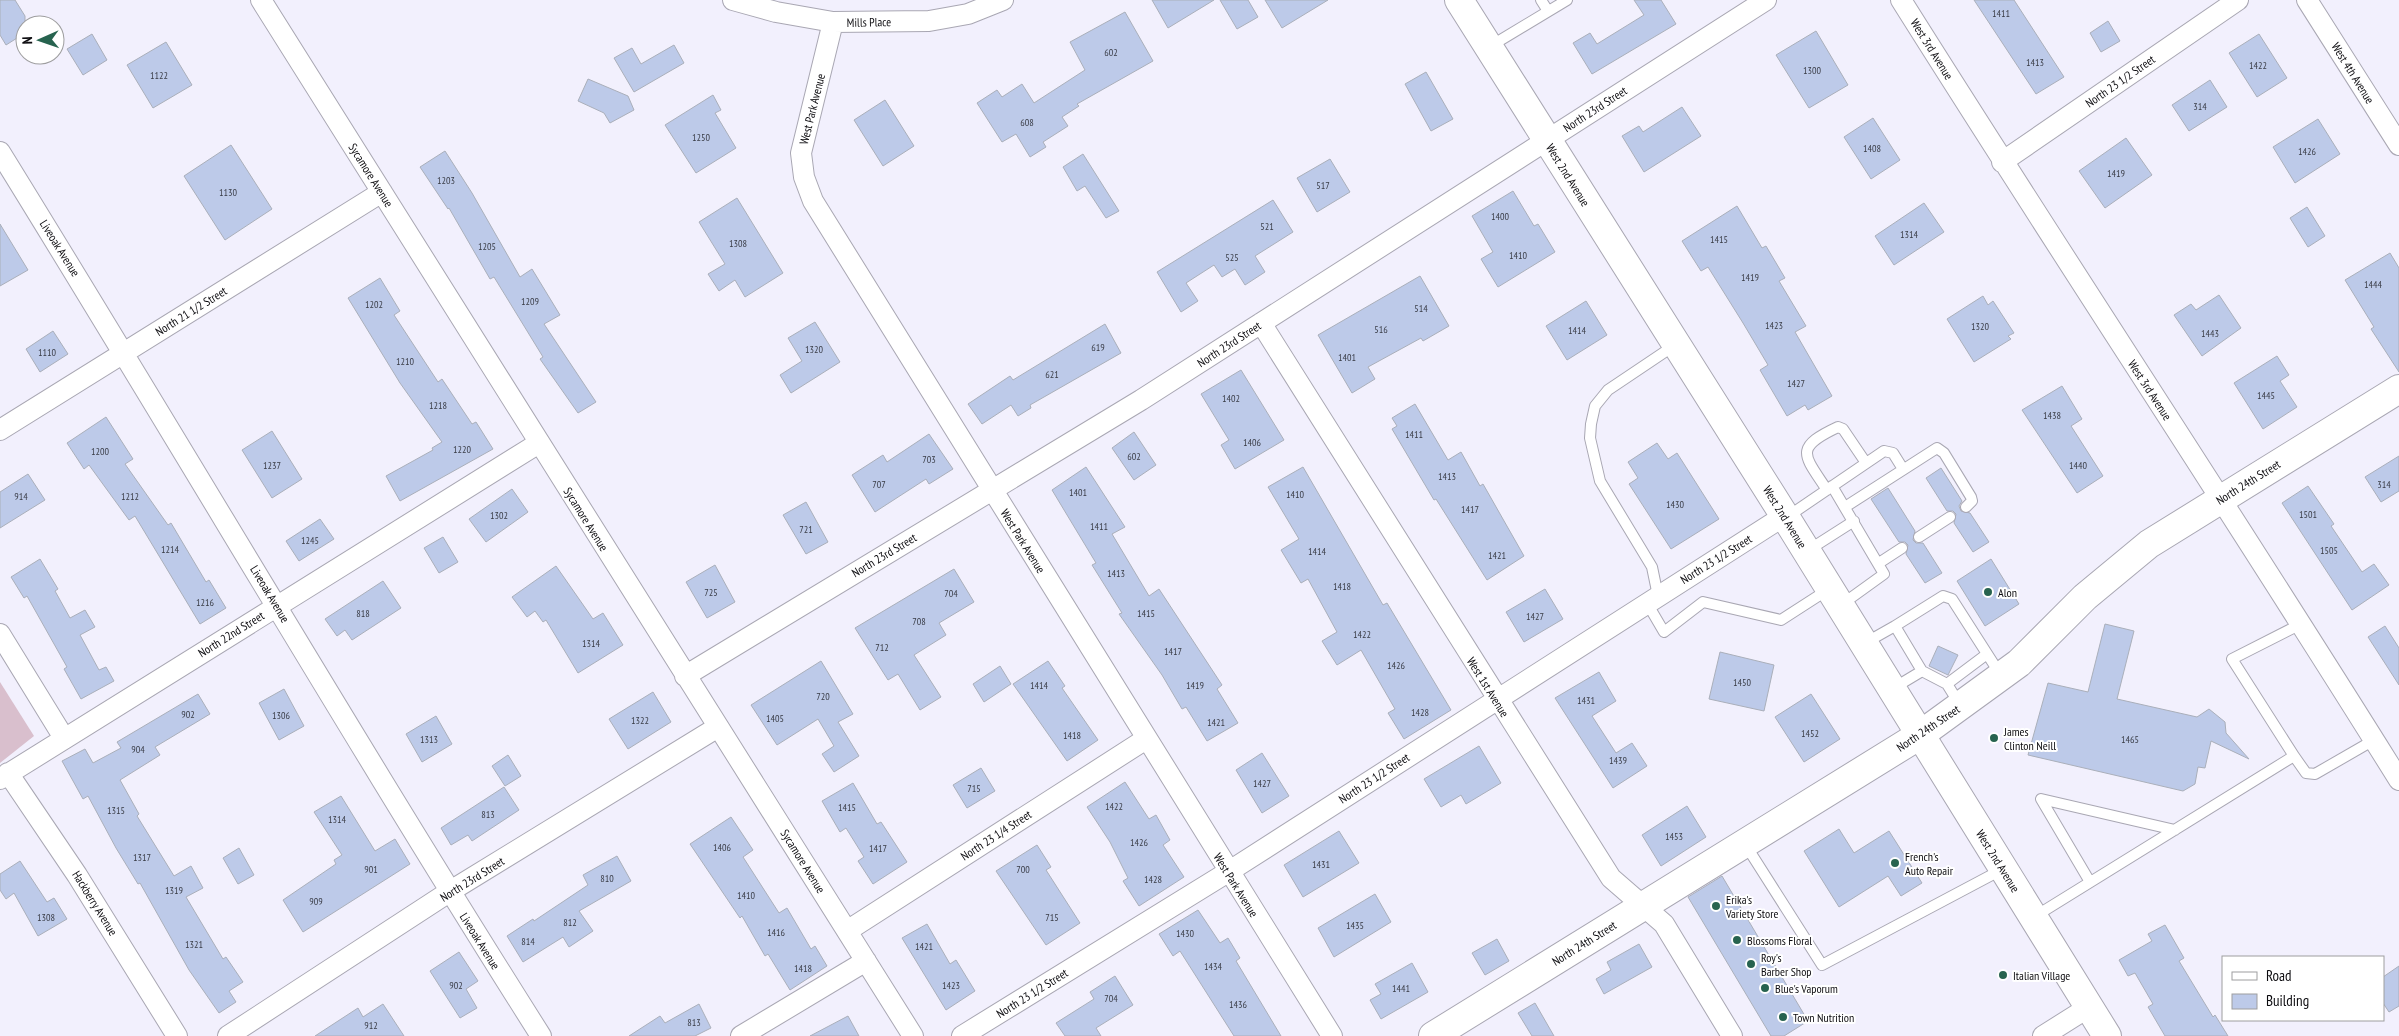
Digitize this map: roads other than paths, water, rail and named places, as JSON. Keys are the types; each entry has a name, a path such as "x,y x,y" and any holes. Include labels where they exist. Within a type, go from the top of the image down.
{"main road":[{"name":"West 2nd Avenue","path":"1459,0 1807,552 2107,1036"},
{"name":"North 24th Street","path":"1433,1036 1920,735 1954,695 2001,677 2019,663 2085,597 2120,566 2149,544 2399,389"}],"street":[{"name":"Sycamore Avenue","path":"262,0 913,1036"},
{"name":"Mills Place","path":"733,0 776,12 833,22 929,21 968,14 1003,0"},
{"name":"North 23rd Street","path":"686,676 1141,400 1766,0"},
{"name":"West 3rd Avenue","path":"1901,0 2002,162 2221,499 2399,780"},
{"name":"North 23 1/2 Street","path":"2002,162 2238,0"},
{"name":"West 4th Avenue","path":"2308,0 2399,145"},
{"name":"West Park Avenue","path":"833,22 801,153 804,177 813,201 1228,872 1332,1036"},
{"name":"Liveoak Avenue","path":"0,152 124,353 449,892 541,1036"},
{"name":"North 21 1/2 Street","path":"0,430 382,192"},
{"name":"West 1st Avenue","path":"1261,323 1496,699 1611,878 1664,924 1732,1036"},
{"name":"North 22nd Street","path":"4,776 539,443"},
{"name":"North 23 1/2 Street","path":"962,1036 1228,872 1496,699 1785,517"},
{"path":"0,634 64,738"},
{"name":"North 23rd Street","path":"228,1036 449,892 718,726"},
{"name":"North 23 1/4 Street","path":"847,931 1146,739"},
{"name":"Hackberry Avenue","path":"4,776 77,875 177,1036"},
{"path":"741,1036 866,961"},
{"path":"2043,1036 2089,1007"}],"lane":[{"path":"1541,0 1548,12"},
{"path":"1488,47 1567,0"},
{"path":"1676,344 1608,390 1596,406 1591,431 1595,467 1600,481 1649,562 1652,600 1664,632 1704,602 1781,620 1881,577 1884,574 1879,563 1854,521 1807,460 1805,451 1809,444 1838,427 1843,428 1866,463"},
{"path":"1845,507 1938,448 1944,453 1969,504"},
{"path":"1785,517 1884,451 1889,450 1903,469"},
{"path":"1919,537 1950,517"},
{"path":"1807,552 1854,521"},
{"path":"1879,563 1902,548"},
{"path":"1864,644 1943,596 1948,596 1952,599 2001,677"},
{"path":"2301,624 2232,659 2306,773 2315,774 2374,740"},
{"path":"1895,626 1922,671 1954,695 1987,654"},
{"path":"1892,689 1922,671"},
{"path":"2033,918 2294,756"},
{"path":"2090,882 2041,799 2176,830"},
{"path":"1744,843 1822,964 2003,869"}],"place":[{"name":"Alon","path":"1988,592"},
{"name":"James Clinton Neill","path":"1994,738"},
{"name":"French's Auto Repair","path":"1895,863"},
{"name":"Erika's Variety Store","path":"1716,906"},
{"name":"Blossoms Floral","path":"1737,940"},
{"name":"Roy's Barber Shop","path":"1751,964"},
{"name":"Italian Village","path":"2003,975"},
{"name":"Blue's Vaporum","path":"1765,988"},
{"name":"Town Nutrition","path":"1783,1017"}]}
